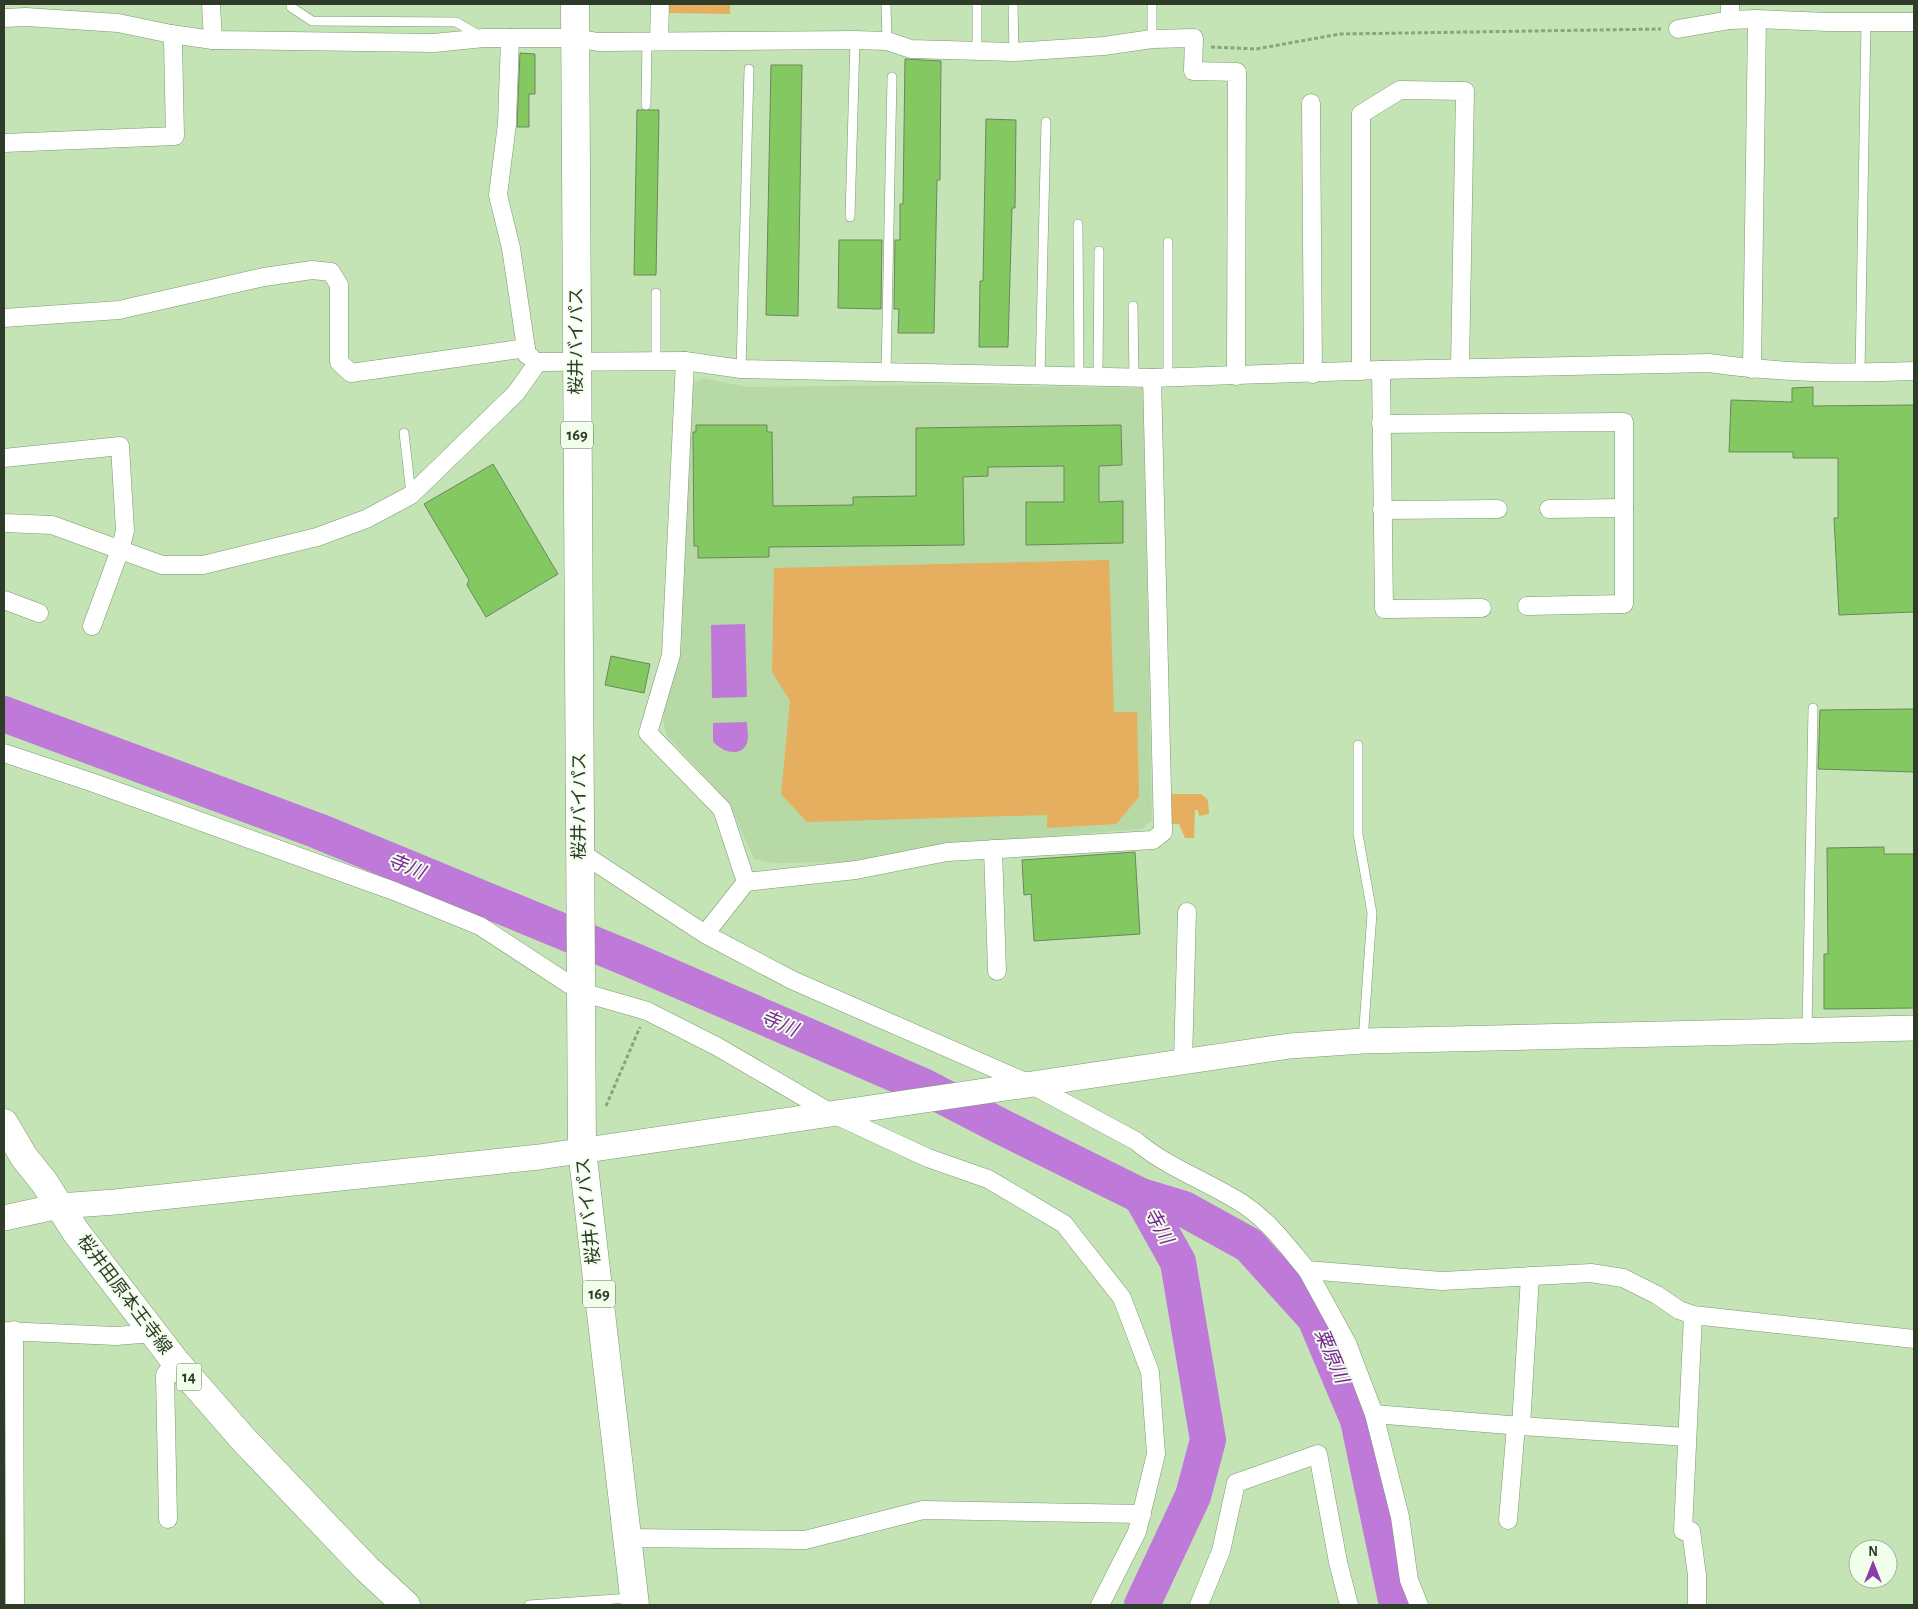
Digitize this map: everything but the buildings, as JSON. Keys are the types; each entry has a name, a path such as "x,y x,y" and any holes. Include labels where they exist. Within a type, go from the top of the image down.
{"main road":[{"name":"桜井バイパス","path":"575,4 582,1150 634,1601"},
{"name":"桜井田原本王寺線","path":"4,1123 24,1157 44,1182 76,1232 175,1362 244,1440 367,1569 406,1605"}],"street":[{"path":"211,4 213,40"},
{"path":"653,41 660,4"},
{"path":"4,18 26,10 118,23 213,40 434,43 484,38 575,38 598,42 855,40 887,41 911,49 1014,52 1104,46 1152,39 1194,38 1193,71 1237,72 1236,376"},
{"path":"1678,29 1730,12 1756,18 1828,22 1914,22"},
{"path":"1752,370 1756,18"},
{"path":"4,143 175,136 173,42 171,34"},
{"path":"510,38 507,124 498,196 511,248 526,348 528,355 538,362 685,361 742,370 1134,378 1709,362 1752,370 1860,373 1914,371"},
{"path":"1361,371 1361,114 1400,90 1465,91 1460,368"},
{"path":"1312,103 1313,374"},
{"path":"4,318 119,310 264,277 312,270 331,272 339,285 339,362 351,373 526,348"},
{"path":"685,361 672,655 648,733 722,809 746,882"},
{"path":"4,523 52,525 162,565 203,565 317,537 366,519 410,495 516,393 538,362"},
{"path":"1381,370 1384,609 1482,608"},
{"path":"704,934 746,882 856,870 947,852 1153,840 1162,832 1160,378"},
{"path":"1381,424 1624,422 1624,604 1527,606"},
{"path":"4,458 120,446 125,530 120,550 92,626"},
{"path":"1549,509 1624,508"},
{"path":"1382,510 1498,509"},
{"path":"4,600 39,613"},
{"path":"4,753 94,783 394,891 480,926 581,987 647,1010 718,1046 836,1112 928,1158 988,1179 1064,1224 1122,1298 1150,1372 1156,1454 1137,1532 1100,1605"},
{"path":"993,849 998,971"},
{"path":"580,859 704,934 792,980 1024,1086 1136,1141 1150,1153 1244,1205 1271,1226 1307,1270 1347,1343 1374,1414 1400,1517 1409,1580 1418,1605"},
{"path":"1183,1061 1187,912"},
{"path":"4,1218 59,1206 125,1201 509,1160 1290,1046 1362,1041 1807,1029 1914,1028"},
{"path":"1307,1270 1442,1281 1591,1273 1623,1278 1656,1295 1679,1310 1693,1315 1914,1338"},
{"path":"1508,1520 1518,1426 1530,1276"},
{"path":"1693,1315 1683,1532 1691,1531 1697,1575 1697,1605"},
{"path":"15,1605 9,1330 116,1336 153,1333"},
{"path":"168,1519 166,1375 175,1362"},
{"path":"1374,1414 1687,1437"},
{"path":"1199,1605 1221,1551 1236,1483 1318,1454 1338,1562 1349,1605"},
{"path":"626,1538 805,1540 923,1510 1142,1514"}],"lane":[{"path":"291,4 291,7 312,21 456,22 484,38"},
{"path":"886,4 887,41"},
{"path":"977,4 977,51"},
{"path":"1013,4 1014,52"},
{"path":"1152,4 1152,39"},
{"path":"1860,373 1866,22"},
{"path":"850,217 855,40"},
{"path":"646,105 653,41"},
{"path":"742,370 748,69"},
{"path":"886,372 892,77"},
{"path":"1040,376 1046,122"},
{"path":"1078,224 1079,377"},
{"path":"1160,378 1168,242"},
{"path":"1098,377 1099,251"},
{"path":"656,293 656,361"},
{"path":"1133,306 1134,378"},
{"path":"404,434 410,495"},
{"path":"1807,1029 1813,708"},
{"path":"1358,745 1358,834 1372,913 1362,1041"},
{"path":"530,1605 634,1601"}],"path":[{"path":"1193,46 1256,49 1340,34 1678,29"},
{"path":"604,1112 647,1010"}],"shaded area":[{"path":"665,4 730,4 730,14 665,13"},
{"path":"702,378 747,387 935,385 1143,388 1152,820 1142,829 947,844 852,862 773,863 754,859 729,803 667,736 663,720 692,385"},
{"path":"1109,560 1114,712 1137,712 1139,797 1116,824 1047,828 1047,815 807,822 781,794 790,701 772,672 774,568"},
{"path":"745,624 747,697 712,698 711,625"},
{"path":"747,722 748,741 740,751 730,752 720,748 713,741 713,723"},
{"path":"1171,794 1201,794 1208,800 1209,814 1199,816 1198,810 1195,810 1194,838 1185,838 1179,824 1169,824"}],"waterway":[{"name":"寺川","path":"4,714 318,831 632,960 923,1086 1141,1196 1184,1209 1249,1245 1315,1318 1358,1420 1397,1605"},
{"name":"寺川","path":"1141,1196 1178,1262 1208,1440 1193,1496 1142,1605"}],"water label":[{"name":"粟原川","path":"1331,1356"}]}
